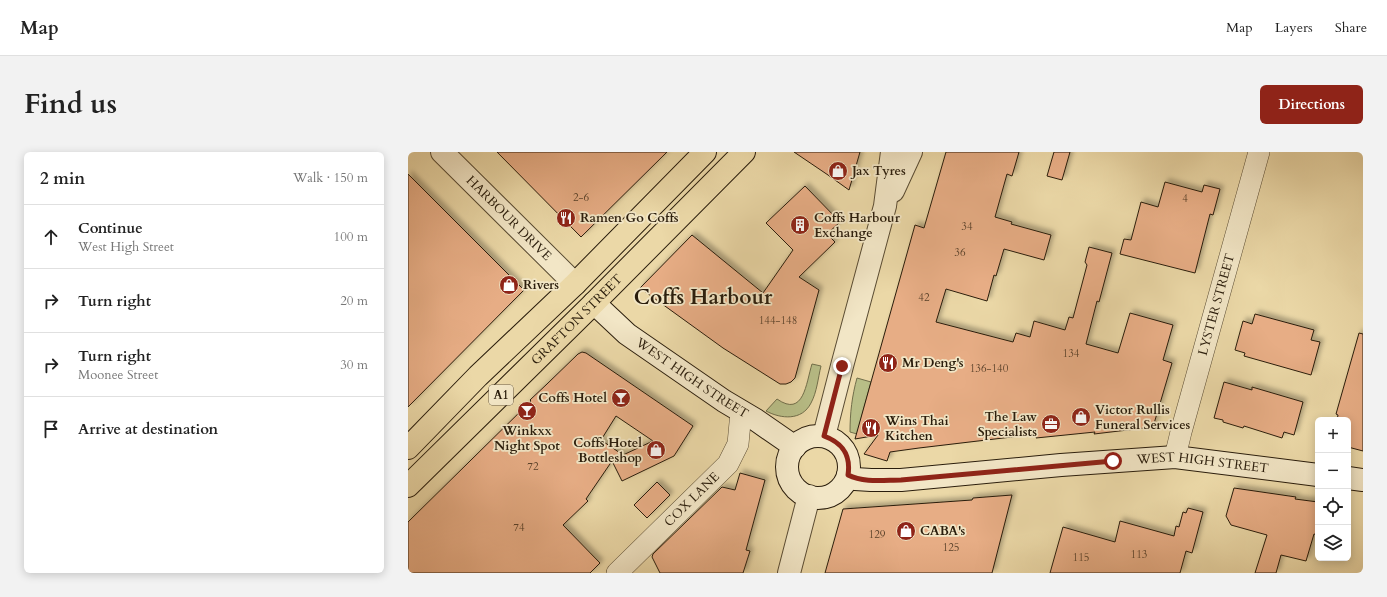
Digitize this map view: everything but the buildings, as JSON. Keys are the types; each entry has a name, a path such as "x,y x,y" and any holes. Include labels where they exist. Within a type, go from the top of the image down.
{"highway":[{"name":"GRAFTON STREET","path":"408,448 478,376 575,284 705,152"},
{"name":"GRAFTON STREET","path":"408,486 594,303 744,152"},
{"path":"575,284 594,303"}],"main road":[{"name":"HARBOUR DRIVE","path":"442,152 575,284"},
{"path":"824,436 885,206 892,152"},
{"path":"885,206 910,152"},
{"name":"WEST HIGH STREET","path":"594,303 627,334 795,447"},
{"path":"816,436 824,436 836,442 845,452 848,460 848,475 845,482 838,490 829,496 819,498 809,496 800,491 793,484 788,475 787,465 790,455 795,447 808,438 816,436"},
{"name":"WEST HIGH STREET","path":"848,475 855,479 901,480 1061,465 1175,457 1315,475"},
{"path":"1351,478 1363,480"},
{"path":"789,573 809,496"}],"street":[{"name":"LYSTER STREET","path":"1175,457 1180,432 1259,152"},
{"name":"COX LANE","path":"617,573 728,464 738,444 741,412"}],"green space":[{"path":"812,364 821,366 815,394 807,409 797,416 791,417 778,416 766,411 777,399 786,404 793,404 798,401 802,396"},
{"path":"857,378 871,382 857,434 850,432 850,418"}],"place":[{"name":"Jax Tyres","path":"838,171"},
{"name":"Ramen Go Coffs","path":"566,218"},
{"name":"Coffs Harbour Exchange","path":"800,225"},
{"name":"Rivers","path":"509,285"},
{"name":"Mr Deng's","path":"888,363"},
{"name":"Coffs Hotel","path":"621,398"},
{"name":"Winkxx Night Spot","path":"527,411"},
{"name":"Victor Rullis Funeral Services","path":"1081,417"},
{"name":"The Law Specialists","path":"1051,424"},
{"name":"Wins Thai Kitchen","path":"871,428"},
{"name":"Coffs Hotel Bottleshop","path":"656,450"},
{"name":"CABA's","path":"906,531"}],"district":[{"name":"Coffs Harbour","path":"703,297"}],"route":[{"path":"842,366 824,436 840,444 848,460 848,475 855,479 901,480 1113,461"}]}
